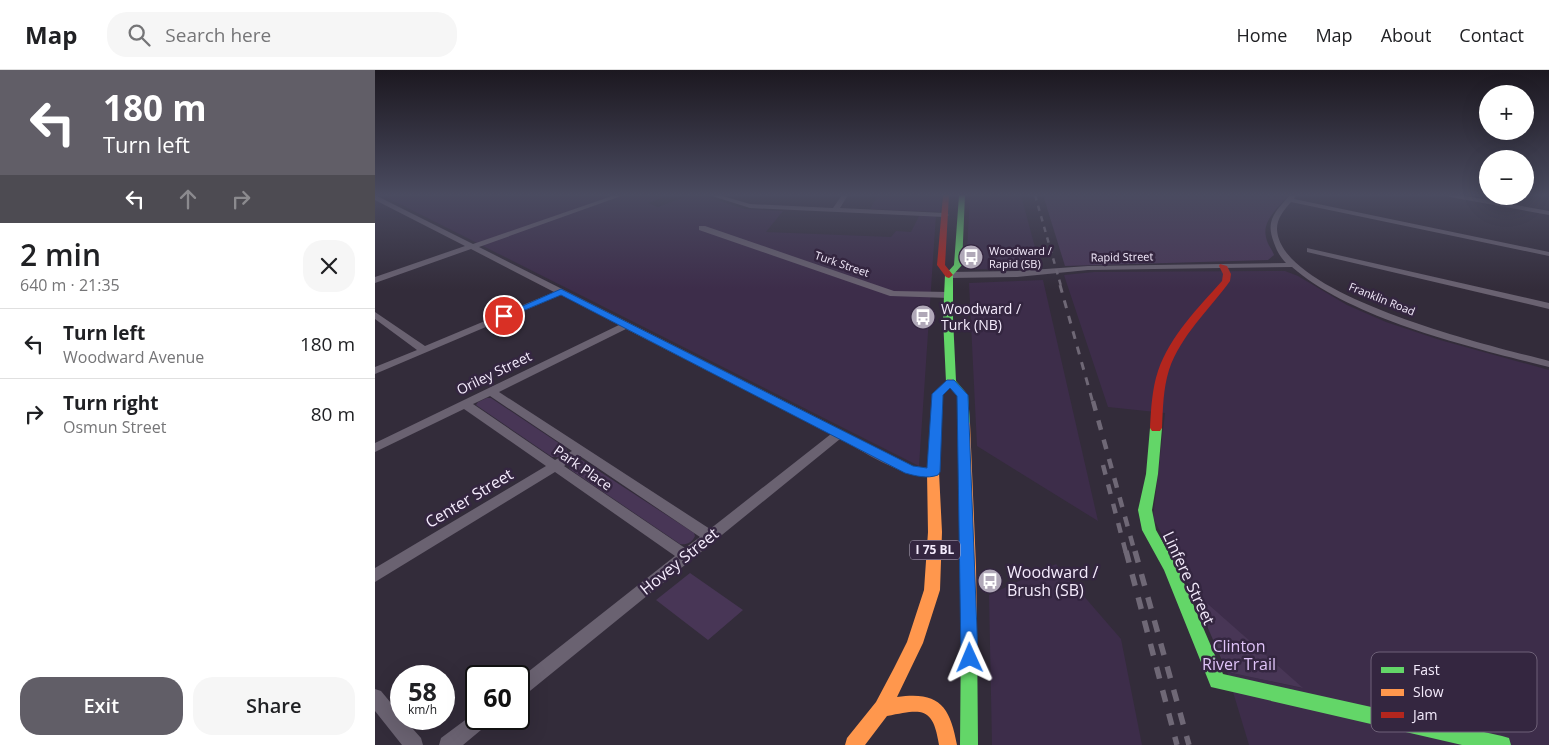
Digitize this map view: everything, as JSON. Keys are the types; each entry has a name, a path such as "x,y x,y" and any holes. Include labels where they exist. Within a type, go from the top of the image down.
{"main road":[{"name":"I 75 BL","path":"944,226 941,265 949,274 951,382 963,395 969,567 969,745"},
{"name":"I 75 BL","path":"949,274 958,265 960,226"},
{"name":"Linfere Street","path":"1223,266 1227,276 1226,281 1175,347 1164,369 1159,390 1153,474 1145,516 1149,530 1171,569 1217,681 1371,716"},
{"name":"I 75 BL","path":"854,745 882,708 915,642 932,590 935,532 933,472 938,394 951,382"},
{"path":"882,708 921,702 931,706 941,713 948,732 948,745"},
{"name":"Linfere Street","path":"1444,732 1502,745"}],"street":[{"path":"434,226 909,470 933,472"},
{"path":"375,280 529,226"},
{"name":"Franklin Road","path":"1274,226 1278,246 1295,265 1328,289 1389,317 1433,332 1549,364"},
{"path":"1425,226 1549,254"},
{"name":"Turk Street","path":"703,228 893,294 949,295"},
{"path":"1310,250 1549,306"},
{"name":"Rapid Street","path":"949,274 1023,274 1095,268 1295,265"},
{"path":"375,370 561,292"},
{"path":"375,315 424,350"},
{"name":"Oriley Street","path":"375,448 626,324"},
{"name":"Park Place","path":"490,391 710,536"},
{"name":"Park Place","path":"465,404 685,556"},
{"name":"Hovey Street","path":"530,680 839,434"},
{"name":"Center Street","path":"375,576 580,451"},
{"path":"375,697 414,745"},
{"path":"448,745 467,730"}],"shaded area":[{"path":"444,226 770,226 766,232 891,237 896,231 911,232 914,226 935,226 919,466"},
{"path":"968,226 1029,226 1041,270 966,269"},
{"path":"1285,271 1298,276 1347,305 1386,322 1440,340 1549,370 1549,745 1249,745 1227,672 1302,688 1191,589 1153,518 1165,413 1108,407 1064,275 1094,272"},
{"path":"1043,280 1098,521 977,446 969,283"},
{"path":"1056,564 1121,639 1142,745 992,745 989,595"}],"green space":[{"path":"1053,226 1266,226 1265,231 1267,240 1274,255 1268,260 1065,266"},
{"path":"487,398 491,398 566,448 567,451 561,457 552,457 476,405"},
{"path":"582,460 694,533 694,538 689,543 680,544 569,468 570,465"},
{"path":"690,573 743,610 708,640 656,600"},
{"name":"Clinton River Trail","path":"1191,589 1303,688 1227,672"}],"railway":[{"path":"1044,226 1061,286"},
{"path":"1060,285 1093,403"},
{"path":"1093,401 1135,553"},
{"path":"1103,465 1126,553"},
{"path":"1126,551 1177,745"},
{"path":"1135,551 1189,745"}],"traffic: fast":[{"path":"960,226 958,265 949,275 948,318 951,382 963,395 964,423"},
{"path":"1156,428 1152,474 1145,510 1149,530 1171,569 1217,681 1371,716"},
{"path":"969,630 969,745"},
{"path":"1444,732 1502,745"}],"traffic: slow":[{"path":"854,745 882,708 900,674 915,643 932,590 935,532 933,472 938,394 951,382"},
{"path":"964,423 969,567 969,630"},
{"path":"882,708 920,703 929,705 941,717 948,745"}],"traffic: jam":[{"path":"944,226 941,265 949,275"},
{"path":"1156,428 1160,384 1164,370 1182,335 1226,281 1227,274 1223,266"}],"place":[{"name":"Woodward / Rapid (SB)","path":"971,257"},
{"name":"Woodward / Turk (NB)","path":"923,317"},
{"name":"Woodward / Brush (SB)","path":"990,581"}],"route":[{"path":"504,316 561,292 909,470 920,472 933,472 938,394 951,382 963,395 970,658"}]}
